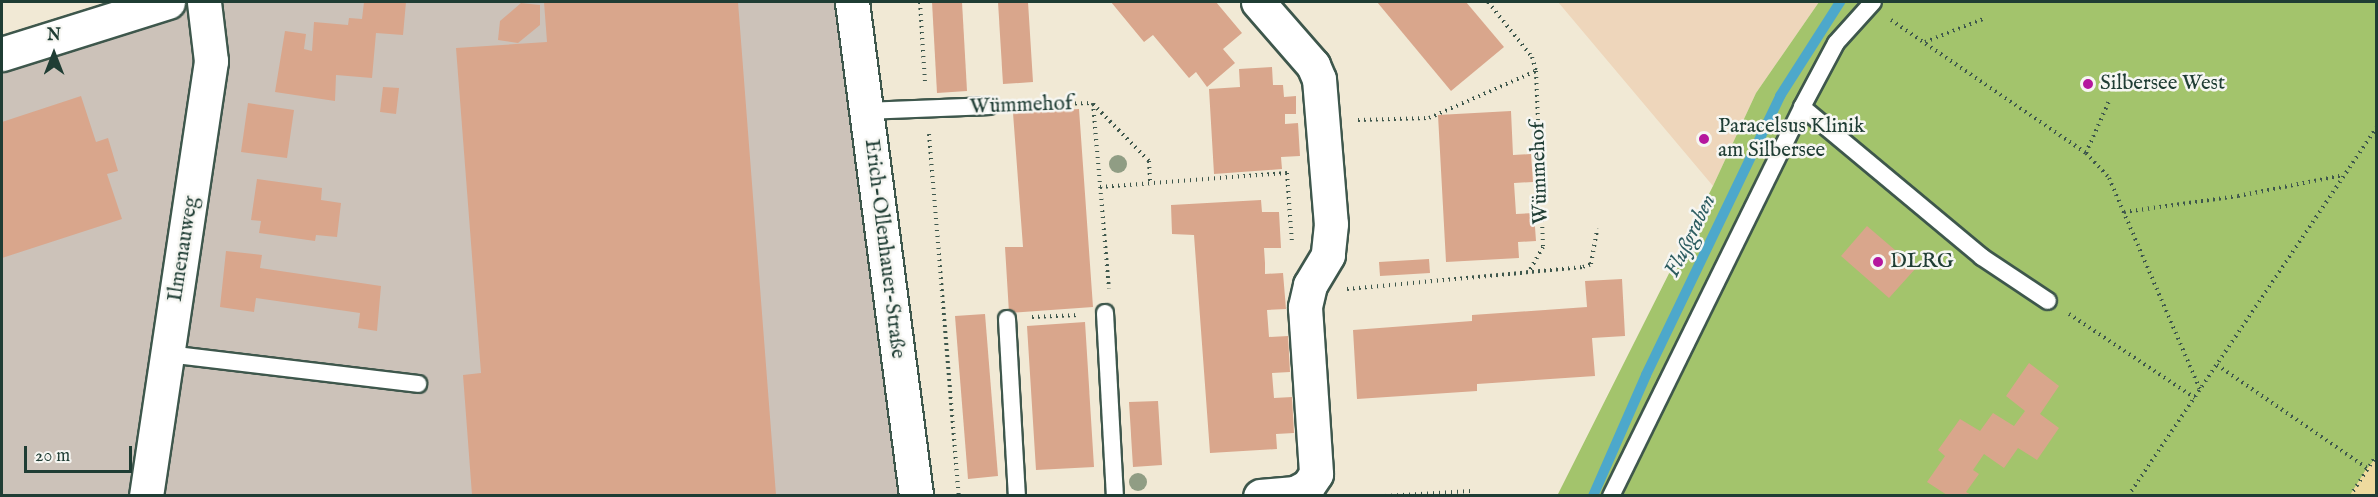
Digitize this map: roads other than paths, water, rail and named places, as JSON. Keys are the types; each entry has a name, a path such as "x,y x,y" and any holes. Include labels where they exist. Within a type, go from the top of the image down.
{"street":[{"path":"2,54 168,2"},
{"name":"Ilmenauweg","path":"146,495 211,61 204,2"},
{"name":"Erich-Ollenhauer-Straße","path":"852,2 916,495"},
{"path":"1258,2 1313,65 1319,79 1329,170 1330,242 1328,255 1307,292 1305,307 1316,474 1308,486 1295,492 1260,495"}],"lane":[{"path":"1611,495 1802,107 1836,43 1871,3"},
{"name":"Wümmehof","path":"866,111 989,106"},
{"path":"1802,107 1982,257 2048,301"},
{"path":"1105,313 1115,495"},
{"path":"1007,319 1017,495"},
{"path":"167,354 418,384"}],"waterway":[{"name":"Flußgraben","path":"1593,496 1646,375 1780,96 1840,2"}],"place":[{"name":"Silbersee West","path":"2088,84"},
{"name":"Paracelsus Klinik am Silbersee","path":"1704,139"},
{"name":"DLRG","path":"1878,262"}]}
